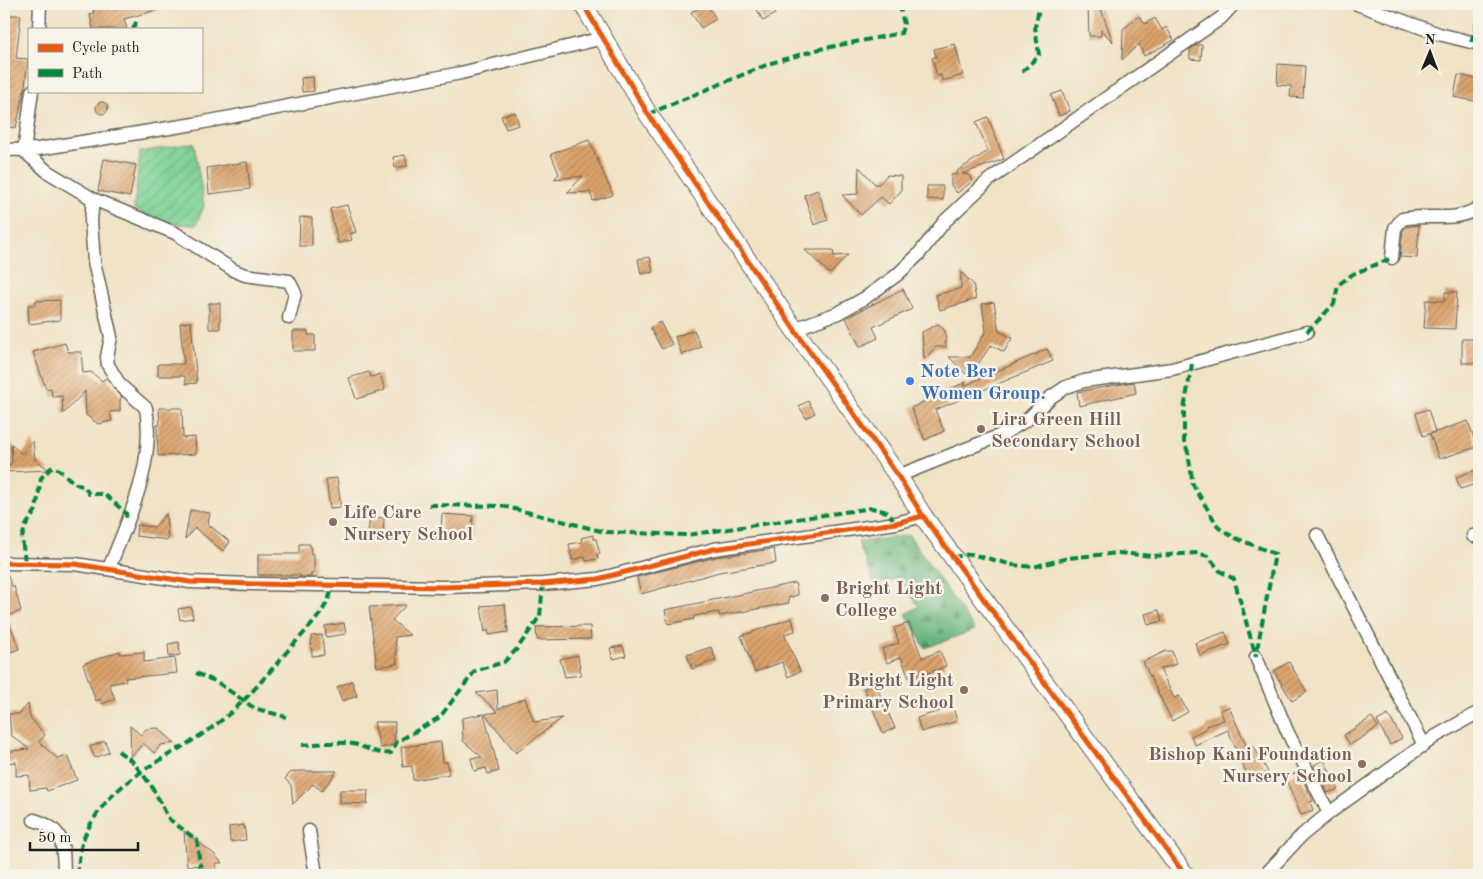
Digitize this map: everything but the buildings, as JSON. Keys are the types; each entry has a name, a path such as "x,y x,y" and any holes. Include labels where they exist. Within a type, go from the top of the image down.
{"street":[{"path":"39,28 40,4"},
{"path":"583,4 648,114 794,329 898,476 923,516 1185,875"},
{"path":"794,329 838,313 865,298 897,275 918,254 945,221 989,180 1221,18 1234,4"},
{"path":"1357,4 1439,34 1479,44"},
{"path":"4,150 24,150 194,124 462,73 603,38"},
{"path":"24,150 32,92"},
{"path":"24,150 48,172 93,200 175,233 235,271 289,280 295,293 288,318"},
{"path":"93,200 91,221 94,262 97,282 110,332 108,365 120,385 146,408 149,433 146,467 110,568"},
{"path":"1392,258 1395,228 1397,222 1402,219 1455,216 1474,211 1479,207"},
{"path":"898,476 1001,435 1028,419 1051,397 1066,387 1084,381 1185,366 1260,343 1307,332"},
{"path":"4,563 53,563 110,568 190,582 444,587 543,584 598,580 714,549 896,523 923,516"},
{"path":"1317,535 1424,745"},
{"path":"1256,657 1288,733 1329,813"},
{"path":"1265,875 1301,836 1329,813 1461,720 1479,712"},
{"path":"34,820 51,825 59,834 64,875"},
{"path":"309,831 316,875"}],"green space":[{"path":"194,143 204,206 196,225 158,223 134,208 140,152"},
{"path":"909,535 975,630 925,648 906,614 919,606 909,594 902,577 875,585 858,542"}],"marked path":[{"path":"648,114 771,63 820,49 901,33 904,24 899,4"},
{"path":"1022,72 1039,55 1035,27 1040,4"},
{"path":"1471,42 1479,16"},
{"path":"133,28 137,20"},
{"path":"1307,332 1334,304 1338,285 1353,274 1392,258"},
{"path":"1192,364 1184,409 1184,442 1188,452 1193,485 1219,528 1233,537 1275,554 1256,655"},
{"path":"25,562 22,538 25,527 36,510 41,478 52,467 61,471 75,483 84,486 89,494 104,494 126,513 127,521"},
{"path":"429,505 503,506 605,532 687,535 872,508 887,512 896,523"},
{"path":"953,557 971,554 1013,565 1033,567 1068,558 1118,553 1154,556 1196,553 1208,556 1220,571 1234,579 1256,657"},
{"path":"77,875 85,836 99,811 113,795 128,781 200,736 238,706 317,618 327,602 333,584"},
{"path":"302,745 347,743 381,753 391,753 397,742 440,717 475,671 504,662 517,649 540,616 543,584"},
{"path":"196,673 217,682 254,708 286,717"},
{"path":"118,751 132,761 151,785 169,819 197,840 200,867"}],"cycle path":[{"path":"583,4 648,114 794,329 898,476 923,516 1185,875"},
{"path":"4,563 75,564 190,582 444,587 543,584 598,579 714,549 896,523 923,516"}],"place":[{"name":"Note Ber Women Group.","path":"910,381"},
{"name":"Lira Green Hill Secondary School","path":"981,429"},
{"name":"Life Care Nursery School","path":"333,522"},
{"name":"Bright Light College","path":"825,598"},
{"name":"Bright Light Primary School","path":"964,690"},
{"name":"Bishop Kani Foundation Nursery School","path":"1362,764"}]}
